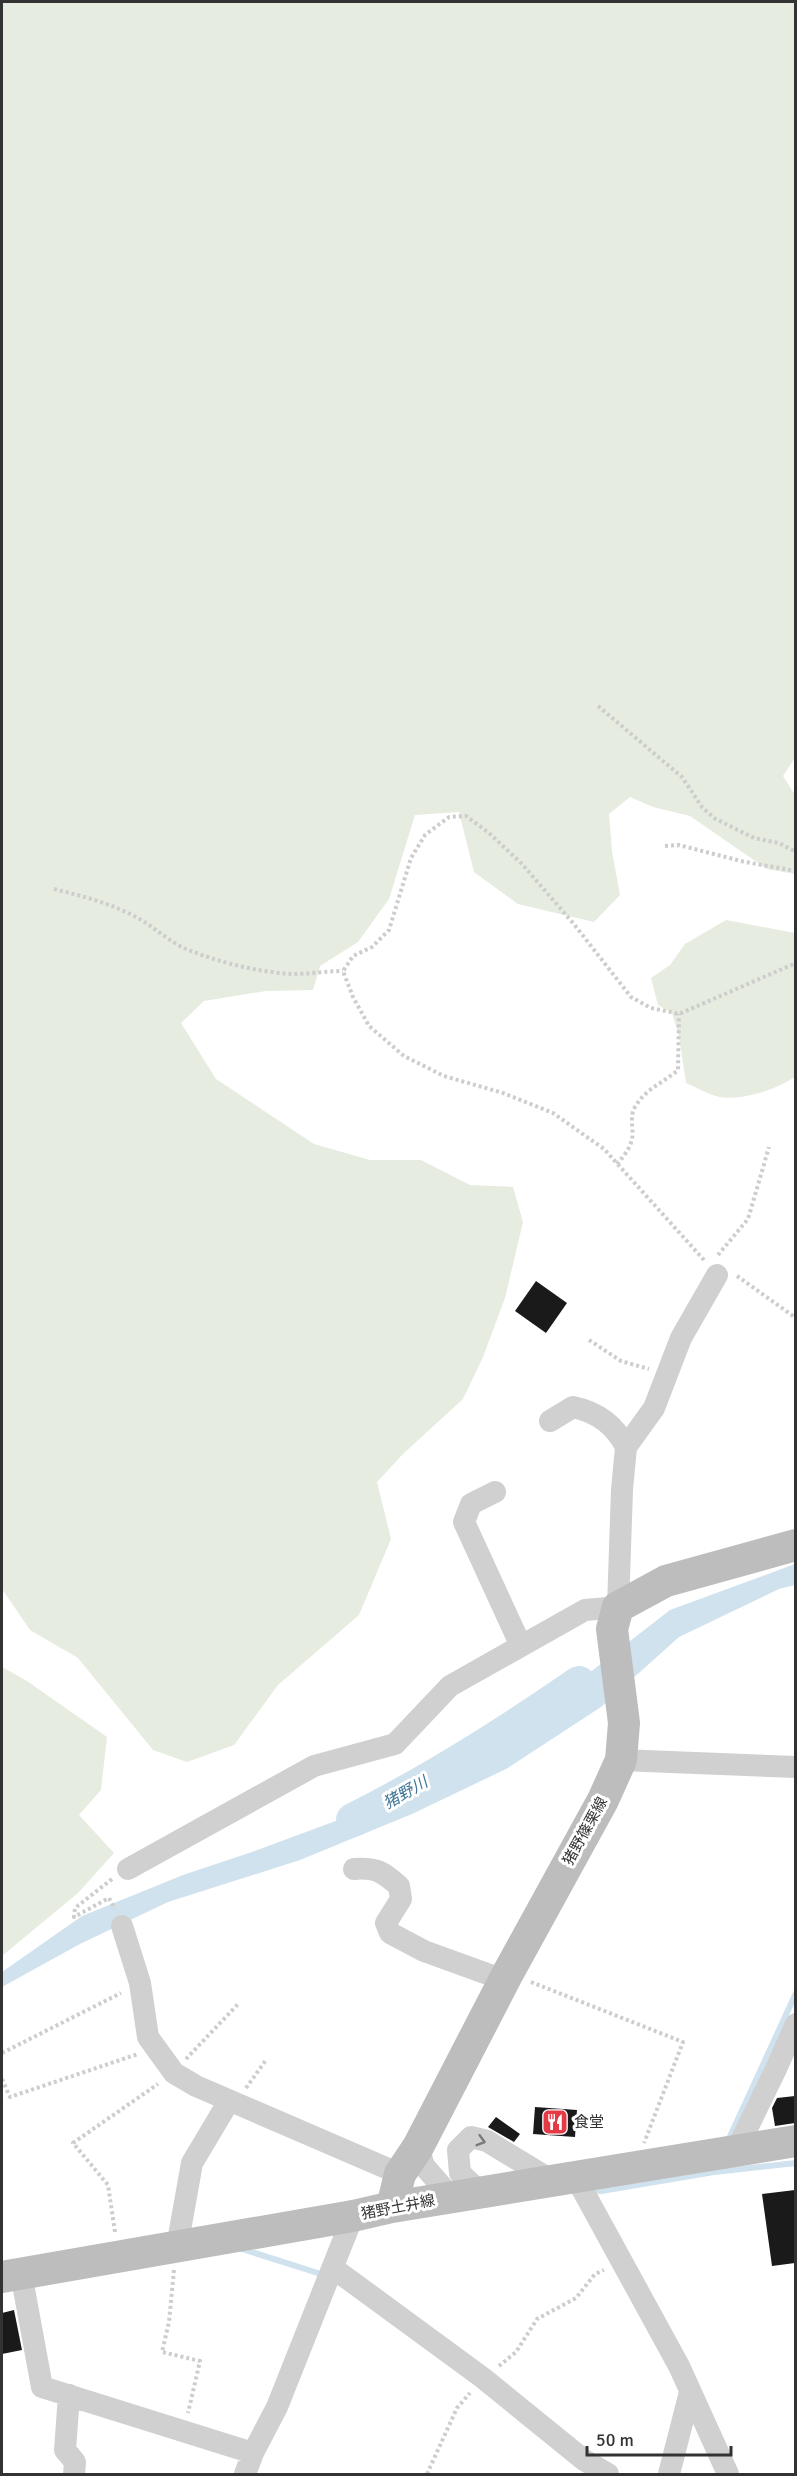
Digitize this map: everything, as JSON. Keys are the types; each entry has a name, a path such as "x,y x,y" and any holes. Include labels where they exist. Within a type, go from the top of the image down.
{"main road":[{"path":"615,1618 666,1581 795,1545"},
{"name":"猪野篠栗線","path":"392,2206 400,2174 418,2147 506,1977 603,1800 621,1760 624,1723 615,1618"},
{"name":"猪野土井線","path":"11,2275 353,2216 392,2206 795,2141"}],"street":[{"path":"128,1869 314,1766 395,1744 450,1686 585,1610 615,1618 626,1447 654,1408 681,1338 717,1275"},
{"path":"550,1421 573,1407 590,1410 619,1434 626,1447"},
{"path":"495,1492 471,1504 464,1522 521,1646"},
{"path":"621,1760 795,1767"},
{"path":"354,1869 369,1868 384,1873 399,1886 400,1899 386,1923 390,1933 424,1951 506,1977"},
{"path":"122,1926 140,1983 148,2037 174,2073 196,2086 400,2174"},
{"path":"737,2149 795,2024"},
{"path":"177,2247 192,2163 232,2102"},
{"path":"466,2195 460,2173 458,2150 471,2138 487,2141 563,2178 622,2264 679,2366 728,2475"},
{"path":"418,2147 424,2166 466,2195"},
{"path":"11,2275 42,2387 184,2432 248,2469 278,2407 353,2216"},
{"path":"333,2268 483,2378 584,2460 608,2475"},
{"path":"669,2475 690,2392"},
{"path":"69,2395 65,2450 75,2462 74,2475"}],"path":[{"path":"598,706 682,777 702,807 714,818 754,838 779,843 795,852"},
{"path":"343,971 353,956 372,947 388,930 411,858 425,835 449,817 466,816 489,833 522,864 573,923 631,997 651,1008 680,1014 795,963"},
{"path":"664,846 679,845 745,862 795,871"},
{"path":"54,889 113,906 137,917 183,948 211,957 268,971 295,974 343,971"},
{"path":"343,971 353,997 369,1026 404,1056 444,1076 503,1093 554,1113 604,1149 717,1275 737,1276 795,1318"},
{"path":"617,1164 626,1153 632,1139 633,1109 646,1092 678,1070 680,1014"},
{"path":"717,1275 716,1258 748,1220 769,1147"},
{"path":"589,1340 621,1361 666,1374"},
{"path":"109,1898 74,1917 75,1908 101,1886 128,1869"},
{"path":"506,1977 683,2042 635,2166"},
{"path":"2,2054 140,1983"},
{"path":"118,2257 108,2185 73,2143 174,2073 239,2003"},
{"path":"2,2079 10,2097 156,2048"},
{"path":"232,2102 266,2060"},
{"path":"177,2247 170,2322 162,2352 200,2361 184,2432"},
{"path":"427,2475 457,2408 483,2378 516,2352 537,2319 576,2298 594,2274 622,2264"}],"shaded area":[{"path":"2,2 795,2 796,756 783,776 795,795 795,874 767,869 690,816 653,807 630,797 609,814 612,851 620,895 594,922 518,904 474,872 459,812 415,815 389,899 358,942 320,966 313,990 266,991 204,1001 181,1023 216,1079 314,1144 370,1160 421,1160 470,1185 513,1187 523,1222 505,1298 483,1357 463,1399 403,1454 377,1482 391,1539 359,1615 278,1685 234,1745 187,1762 153,1750 78,1658 30,1630 2,1589"},
{"path":"726,920 795,933 796,1076 760,1093 729,1098 711,1095 686,1083 679,1036 672,1013 658,1005 651,978 670,965 685,944"},
{"path":"2,1667 27,1681 107,1737 101,1790 79,1815 114,1853 78,1893 2,1956"}],"water":[{"path":"795,1564 795,1585 779,1589 679,1637 601,1707 506,1769 412,1814 300,1860 168,1902 80,1944 2,1987 2,1972 82,1916 183,1875 395,1799 544,1708 670,1610"}],"building":[{"path":"536,1281 567,1303 546,1333 515,1311"},
{"path":"795,2096 795,2123 775,2126 772,2108 777,2098"},
{"name":"食堂","path":"535,2107 577,2110 575,2137 533,2134"},
{"path":"496,2117 520,2134 514,2142 488,2127"},
{"path":"795,2190 795,2263 772,2266 762,2194"},
{"path":"14,2310 22,2350 2,2354 2,2313"}],"waterway":[{"name":"猪野川","path":"353,1820 468,1756 579,1683"},
{"path":"727,2143 796,1993"},
{"path":"588,2190 601,2191 714,2172 718,2163"},
{"path":"714,2172 796,2163"},
{"path":"239,2248 324,2275"}],"place":[{"name":"食堂","path":"555,2122"}]}
